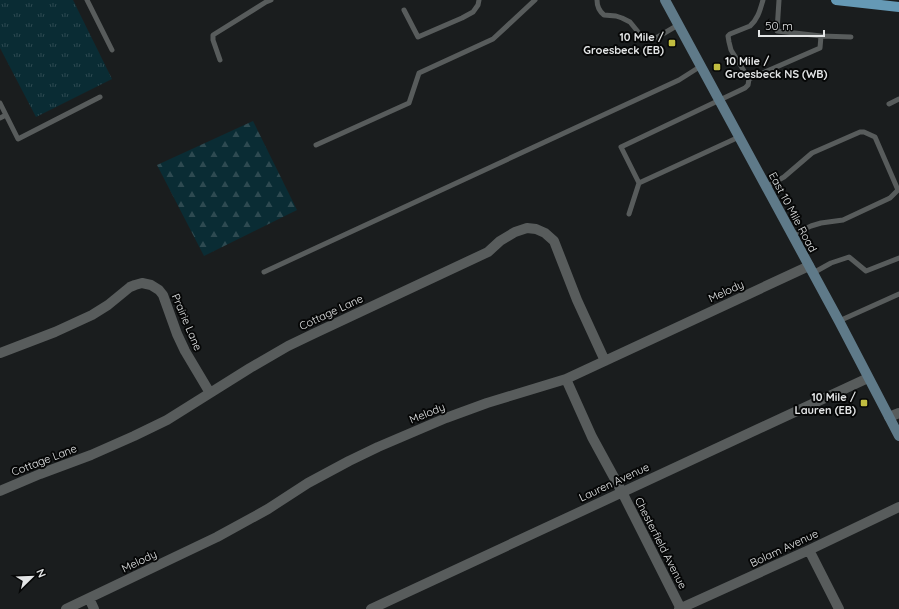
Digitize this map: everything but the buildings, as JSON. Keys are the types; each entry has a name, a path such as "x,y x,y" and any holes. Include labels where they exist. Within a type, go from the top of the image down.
{"main road":[{"name":"East 10 Mile Road","path":"665,0 839,321 899,436"},
{"path":"836,0 899,6"}],"street":[{"name":"Cottage Lane","path":"0,491 92,454 167,420 210,392 288,346 488,252 500,241 515,232 527,228 545,232 554,241 577,300 605,361"},
{"name":"Melody","path":"66,609 217,537 268,509 308,483 378,447 446,418 487,403 566,379 811,269"},
{"name":"Prairie Lane","path":"0,353 55,332 92,315 130,287 142,283 156,287 163,295 177,334 185,351 210,392"},
{"name":"Lauren Avenue","path":"371,609 868,378"},
{"name":"Chesterfield Avenue","path":"566,379 592,437 622,492 680,609"},
{"path":"889,417 899,413"},
{"name":"Bolam Avenue","path":"680,609 899,507"},
{"path":"808,550 839,609"},
{"path":"89,598 94,609"}],"lane":[{"path":"87,0 112,50"},
{"path":"220,60 213,40 214,36 271,0"},
{"path":"404,10 418,38 473,12 478,5 478,0"},
{"path":"316,145 409,103 419,73 493,39 535,0"},
{"path":"597,0 599,10 604,15 616,16 630,22 643,38 656,38 678,26"},
{"path":"629,214 639,183 621,147 719,101 748,85 749,79 731,50 728,42 728,36 752,24 758,16 763,0"},
{"path":"779,0 777,31 821,36 851,37"},
{"path":"749,79 820,48 821,36"},
{"path":"264,272 678,80 701,66"},
{"path":"0,104 18,139 100,97"},
{"path":"889,104 899,99"},
{"path":"0,118 6,114"},
{"path":"766,187 784,177 812,153 860,132 864,132 875,137 898,190 890,198 843,220 821,223 792,235"},
{"path":"639,183 739,137"},
{"path":"811,269 849,257 866,271 899,258"},
{"path":"839,321 899,294"}],"green space":[{"path":"0,0 73,0 112,79 36,117 0,48"},
{"path":"253,121 297,210 204,256 157,165"}],"place":[{"name":"10 Mile / Groesbeck (EB)","path":"672,43"},
{"name":"10 Mile / Groesbeck NS (WB)","path":"717,67"},
{"name":"10 Mile / Lauren (EB)","path":"864,403"}]}
